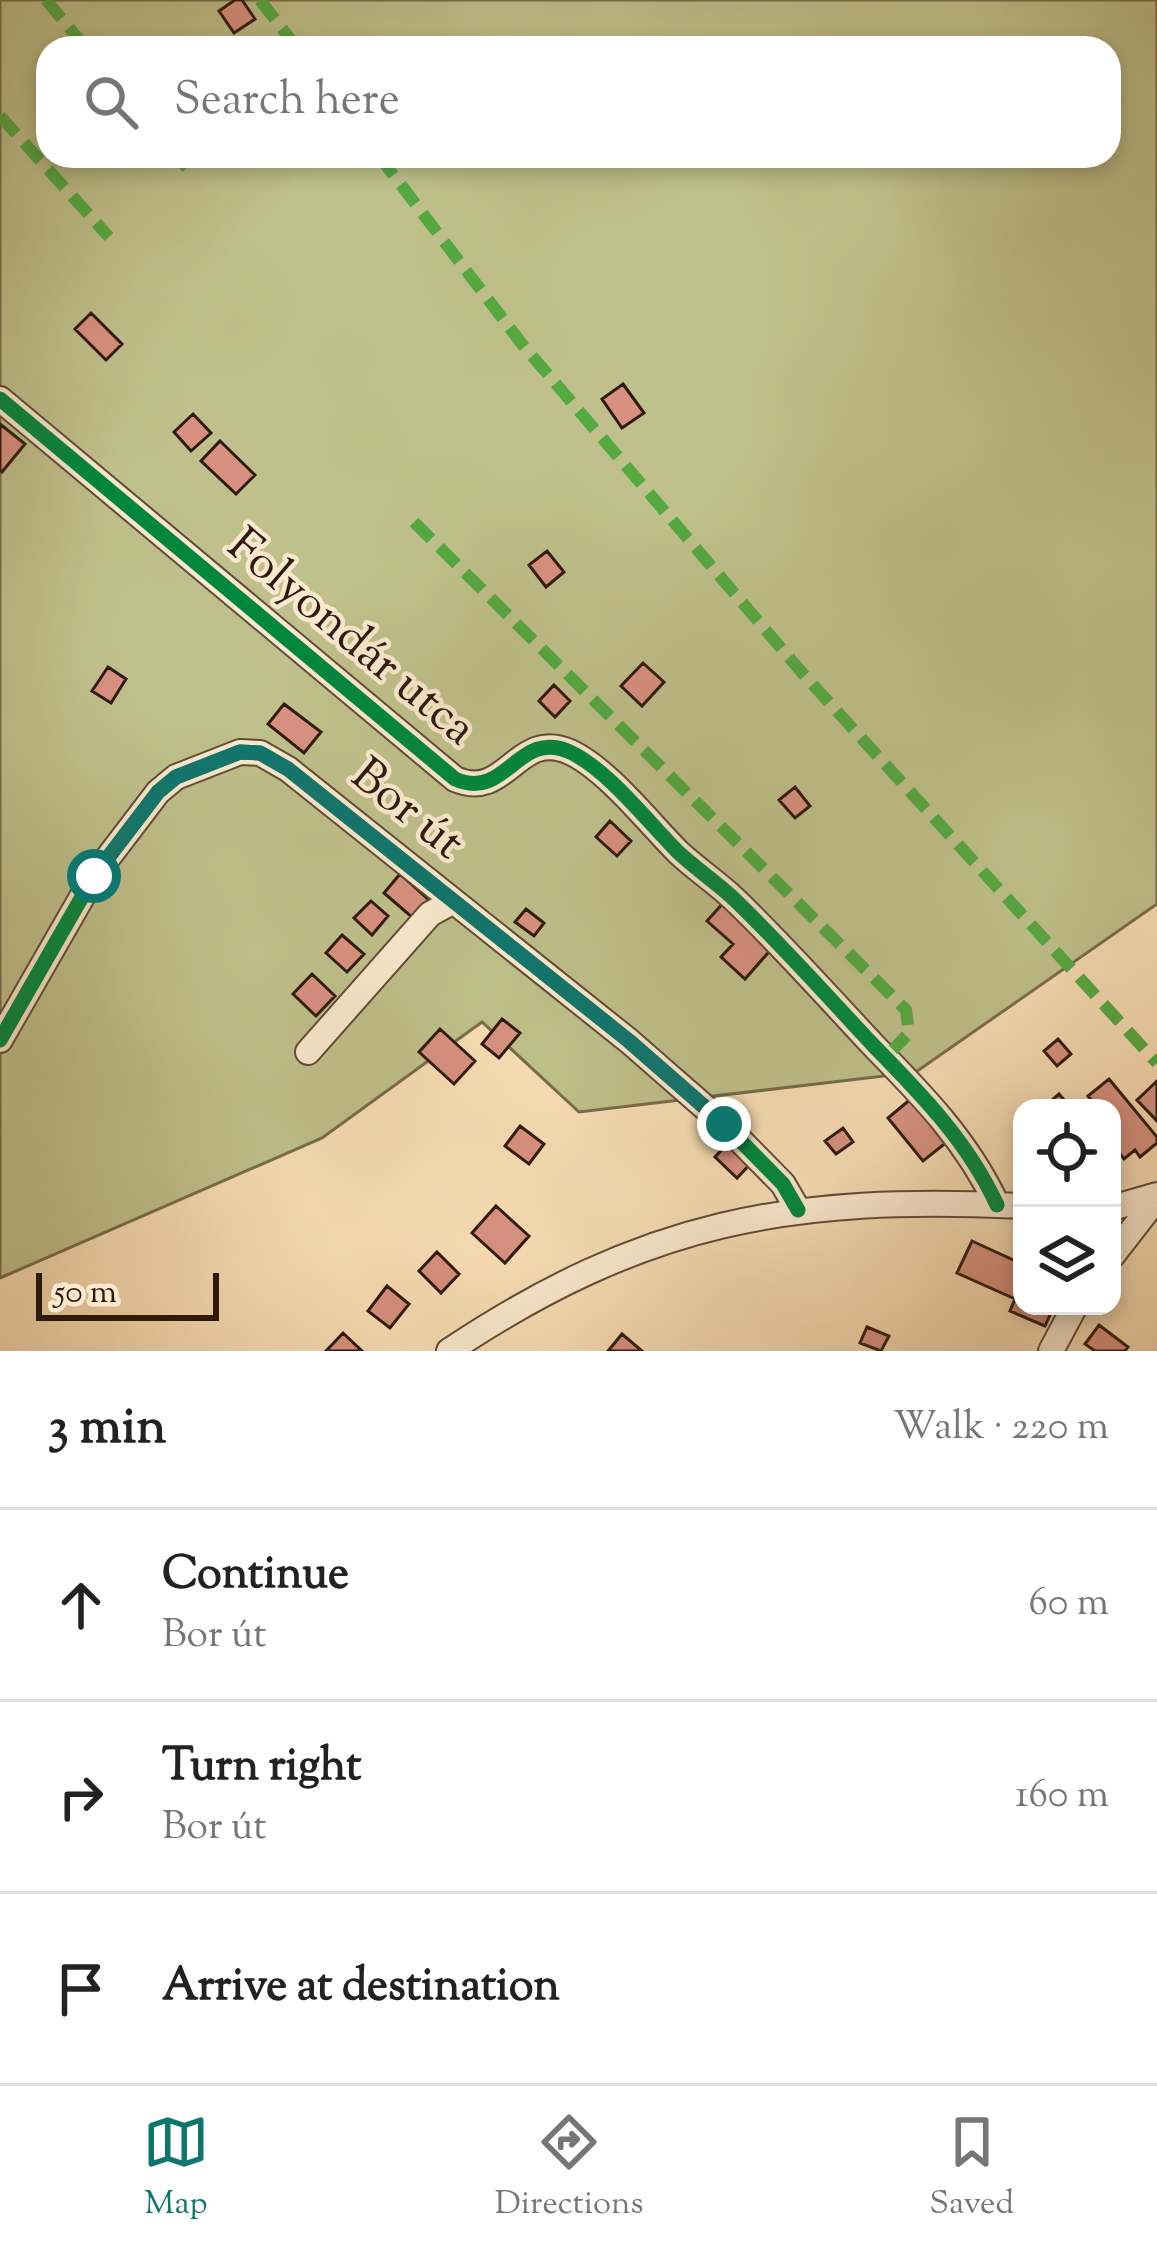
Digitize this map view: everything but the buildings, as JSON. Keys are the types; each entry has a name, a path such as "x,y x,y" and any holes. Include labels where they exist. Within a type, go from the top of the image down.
{"street":[{"name":"Folyondár utca","path":"0,399 455,779 470,785 490,784 535,749 553,747 572,753 597,771 683,857 732,898 939,1113 1010,1205"},
{"name":"Bor út","path":"0,1040 94,876 158,792 176,777 240,752 260,753 288,769 629,1041 724,1124 783,1184 798,1210"},
{"path":"308,1052 430,914 452,902"},
{"path":"1116,1207 1157,1196"},
{"path":"1121,1244 1157,1196"},
{"path":"449,1351 519,1304 631,1251 757,1216 884,1202 1010,1205"},
{"path":"1051,1351 1070,1315"}],"green space":[{"path":"0,0 1157,0 1157,904 900,1083 892,1075 579,1112 482,1022 322,1138 0,1278"}],"marked path":[{"path":"46,0 76,36"},
{"path":"260,0 288,36"},
{"path":"0,116 36,156"},
{"path":"47,168 109,237"},
{"path":"388,168 522,344 804,675 1157,1063"},
{"path":"414,522 906,1010 909,1033 886,1057"}],"cycle path":[{"path":"0,399 455,779 487,781 537,749 552,747 570,752 598,771 678,852 752,917 909,1083 958,1140 997,1205"},
{"path":"0,1040 94,876 158,792 176,777 240,752 260,753 288,769 629,1041 724,1124 783,1184 798,1210"}],"route":[{"path":"94,876 158,792 176,777 240,752 260,753 288,769 629,1041 724,1124"}]}
